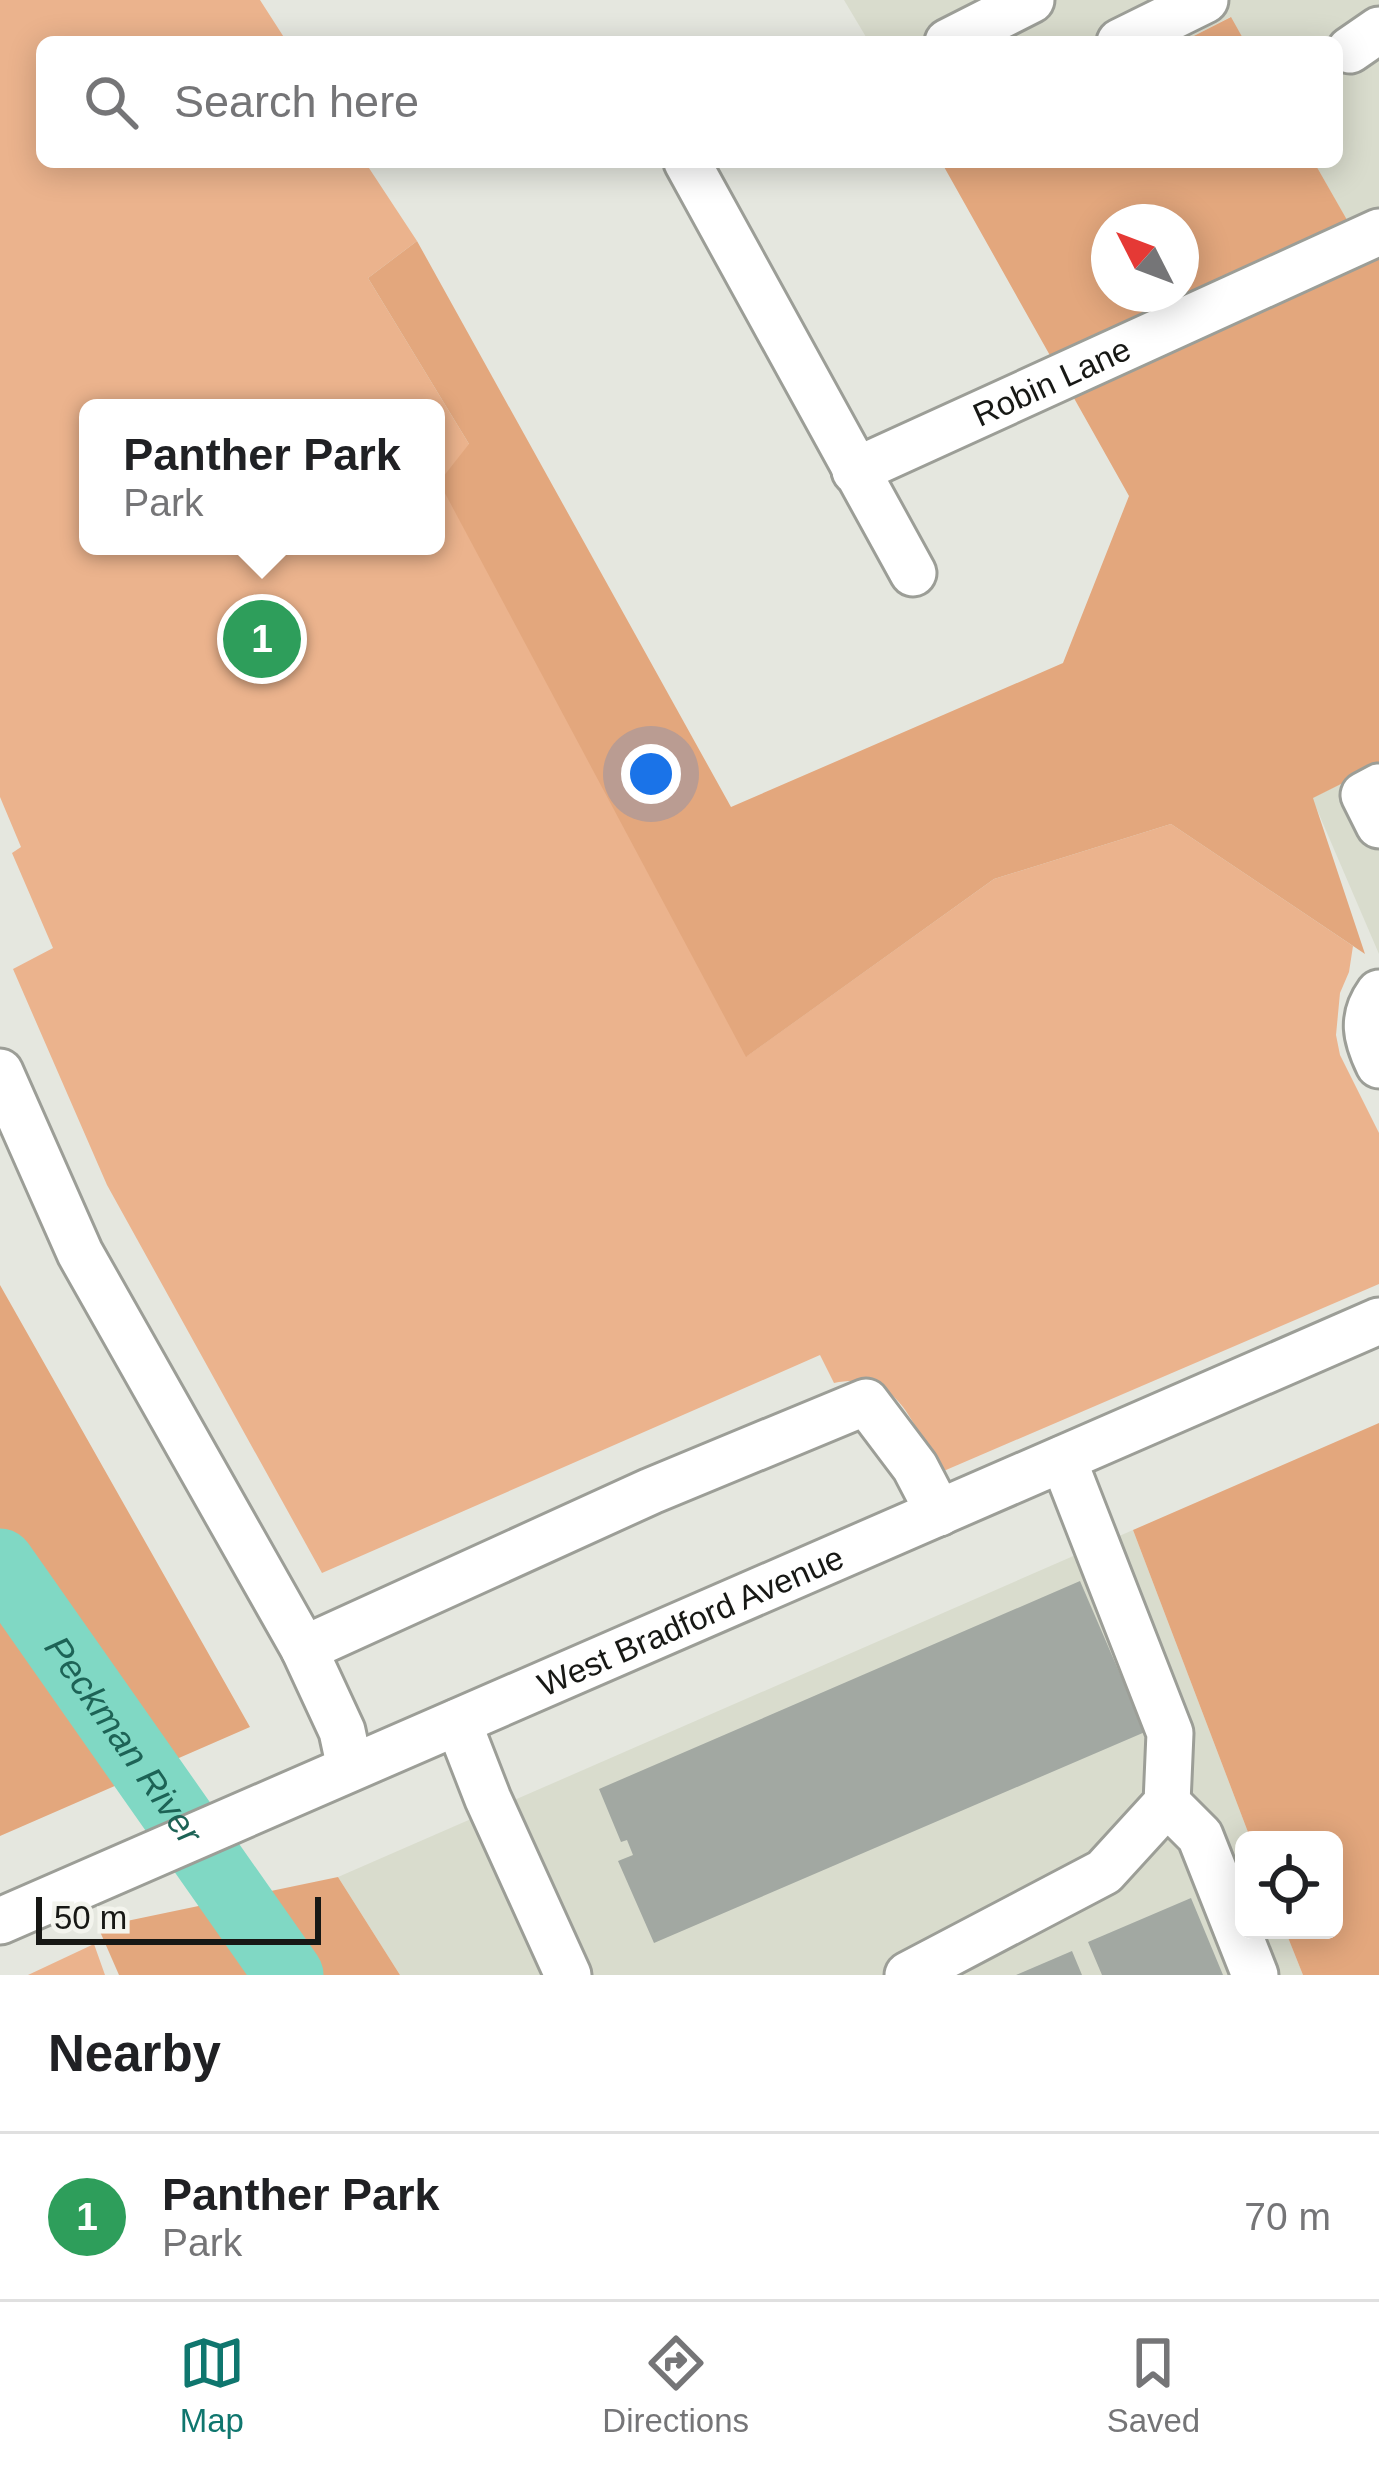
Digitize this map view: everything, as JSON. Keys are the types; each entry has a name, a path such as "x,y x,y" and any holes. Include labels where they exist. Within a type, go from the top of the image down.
{"street":[{"path":"960,36 1031,0"},
{"path":"1132,36 1205,0"},
{"path":"690,168 913,573"},
{"name":"Robin Lane","path":"855,471 1379,232"},
{"path":"1379,787 1364,795 1379,825"},
{"path":"1379,992 1365,1018 1368,1043 1379,1065"},
{"path":"0,1072 80,1253 304,1649 341,1731 350,1768"},
{"name":"West Bradford Avenue","path":"0,1921 1379,1321"},
{"path":"304,1649 651,1491 866,1402 915,1467 939,1513"},
{"path":"920,1972 1104,1873 1166,1803 1170,1733 1064,1459"},
{"path":"458,1722 568,1975"},
{"path":"1166,1803 1199,1836 1255,1975"}],"shaded area":[{"path":"0,0 260,0 283,36 36,36 36,168 369,168 417,241 368,278 442,399 79,399 79,555 445,555 445,405 469,444 747,1056 994,879 1171,824 1353,946 1340,993 1336,1035 1340,1055 1379,1133 1379,1284 939,1473 902,1405 875,1385 834,1383 820,1355 322,1573 107,1185 13,969 53,948 12,853 21,847 0,797"},
{"path":"844,0 1379,0 1379,241 1363,249 1317,168 1343,168 1343,36 1241,36 1230,17 1194,36 865,36"},
{"path":"1231,17 1242,36 1194,36"},
{"path":"945,168 1317,168 1363,248 1379,241 1379,765 1313,798 1365,954 1171,824 994,879 746,1057 445,493 445,474 469,444 368,278 417,241 731,807 1063,663 1129,496"},
{"path":"1379,765 1379,954 1312,798"},
{"path":"0,1285 250,1727 0,1836"},
{"path":"1379,1423 1379,1975 1303,1975 1289,1939 1343,1939 1343,1831 1248,1831 1133,1530"},
{"path":"1133,1530 1248,1831 1235,1831 1235,1939 1289,1939 1303,1975 400,1975 338,1877"},
{"path":"338,1877 400,1975 119,1975 98,1927"},
{"path":"94,1944 105,1975 28,1975"}],"building":[{"path":"1080,1581 1145,1732 654,1943 618,1861 633,1855 627,1840 621,1842 599,1789"},
{"path":"1191,1898 1223,1975 1102,1975 1088,1942"},
{"path":"1072,1951 1082,1975 1016,1975"}],"waterway":[{"name":"Peckman River","path":"0,1563 289,1975"}],"place":[{"name":"Panther Park","path":"262,639"}]}
